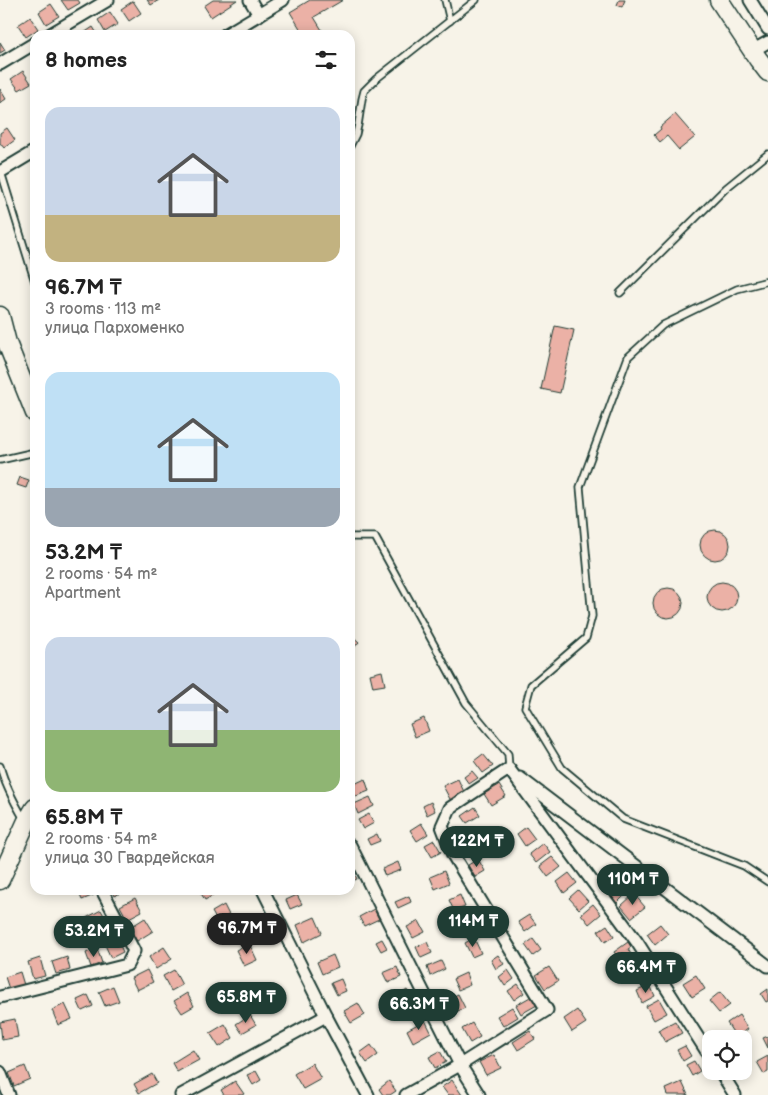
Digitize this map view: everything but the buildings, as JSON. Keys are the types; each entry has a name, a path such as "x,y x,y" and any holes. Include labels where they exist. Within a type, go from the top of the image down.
{"main road":[{"path":"718,0 768,72"},
{"path":"0,316 4,343 30,402"},
{"path":"0,880 30,818"}],"street":[{"path":"57,30 108,0"},
{"path":"250,0 259,15"},
{"path":"234,30 283,0"},
{"path":"750,0 768,29"},
{"path":"752,51 768,42"},
{"path":"0,64 30,46"},
{"path":"0,172 30,154"},
{"path":"509,769 768,966"},
{"path":"509,769 637,942 702,1044"},
{"path":"406,1095 547,1010 453,855 442,826 450,808 509,769"},
{"path":"355,855 460,1064 479,1095"},
{"path":"0,997 127,965 134,951 105,895"},
{"path":"266,895 368,1095"},
{"path":"181,1095 326,1016"},
{"path":"0,1072 9,1095"},
{"path":"726,1080 735,1095"}],"lane":[{"path":"445,0 450,21"},
{"path":"355,136 364,91 376,79 476,0"},
{"path":"620,293 726,188 768,154"},
{"path":"0,172 30,266"},
{"path":"768,281 737,289 663,325 628,357 580,487 592,616 586,638 530,685 525,707 562,768 624,819 744,866 768,882"},
{"path":"0,460 30,453"},
{"path":"355,538 375,537 466,703 508,754 509,769"},
{"path":"0,766 14,803 30,815"}]}
